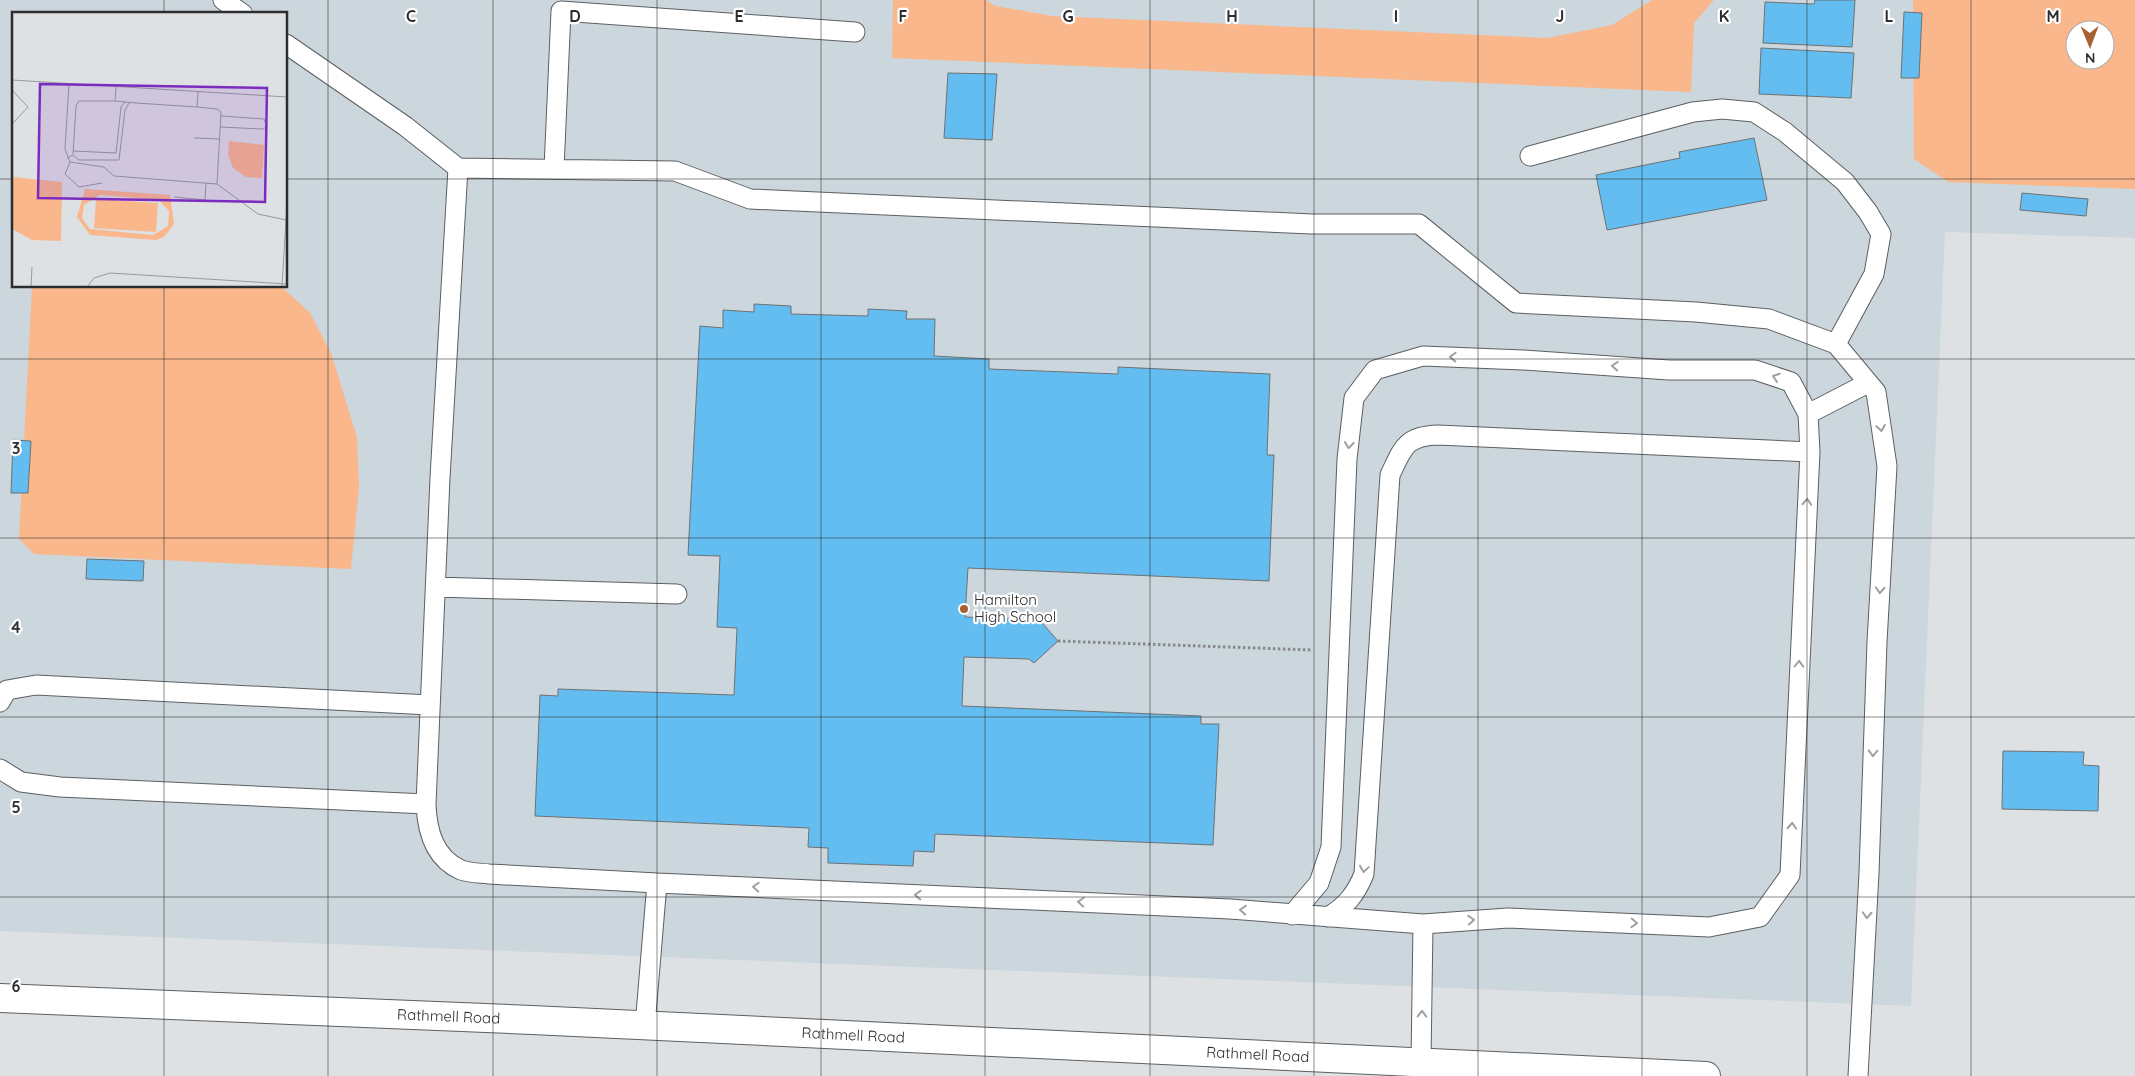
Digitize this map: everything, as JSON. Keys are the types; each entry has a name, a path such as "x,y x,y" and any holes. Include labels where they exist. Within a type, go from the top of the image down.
{"street":[{"name":"Rathmell Road","path":"0,998 1706,1076"}],"lane":[{"path":"223,0 240,12"},
{"path":"554,169 561,12 855,32"},
{"path":"288,45 405,126 458,168 676,171 750,199 1292,224 1419,224 1516,303 1696,312 1770,319 1836,344 1876,392 1888,466 1877,642 1869,873 1858,1076"},
{"path":"1530,156 1693,112 1722,109 1754,112 1785,132 1845,182 1868,212 1881,234 1874,274 1836,344"},
{"path":"458,168 426,804 431,840 440,855 462,870 489,874 657,883 1201,908 1423,924 1508,918 1709,927 1760,917 1790,875 1810,452 1808,414 1791,382 1755,370 1669,370 1522,360 1423,356 1375,370 1354,398 1347,458 1331,847 1319,882 1292,914"},
{"path":"1808,414 1868,383"},
{"path":"1328,917 1342,908 1357,891 1364,874 1390,475 1400,454 1409,441 1422,435 1438,435 1810,452"},
{"path":"436,588 677,594"},
{"path":"0,702 6,690 36,684 430,705"},
{"path":"0,769 21,782 60,787 426,804"},
{"path":"645,1026 657,883"},
{"path":"1421,1063 1423,924"}],"path":[{"path":"1058,641 1338,650"}],"shaded area":[{"name":"Hamilton High School","path":"0,0 2135,0 2135,238 1945,232 1911,1006 0,931"},
{"path":"893,0 985,0 996,6 1052,16 1547,38 1612,25 1652,0 1714,0 1694,23 1691,92 892,58"},
{"path":"1912,0 2135,0 2135,189 1948,182 1914,159"},
{"path":"32,288 283,288 310,313 331,353 357,437 359,487 351,569 34,554 19,539"}],"building":[{"path":"1815,0 1855,0 1852,47 1763,43 1765,2 1814,4"},
{"path":"1904,12 1922,13 1919,78 1901,78"},
{"path":"1761,48 1854,53 1851,98 1759,94"},
{"path":"948,73 997,74 992,140 944,138"},
{"path":"1754,138 1767,200 1607,230 1596,175 1680,158 1679,152"},
{"path":"2022,193 2088,199 2086,216 2020,210"},
{"path":"754,304 791,306 791,314 868,316 868,309 907,311 906,319 935,319 934,356 989,359 989,369 1118,374 1118,367 1270,374 1267,455 1274,455 1269,581 968,568 965,617 1033,620 1037,617 1058,641 1034,663 1029,659 964,657 962,706 1201,716 1201,724 1219,724 1213,845 935,834 934,852 914,851 913,866 828,863 828,848 808,847 809,828 535,816 540,695 558,696 558,689 734,695 737,628 717,627 720,556 688,555 700,326 723,328 723,310 754,312"},
{"path":"13,440 31,441 28,493 11,493"},
{"path":"87,559 144,561 143,581 86,579"},
{"path":"2003,751 2084,752 2083,765 2099,766 2098,811 2002,809"}],"place":[{"name":"Hamilton High School","path":"964,609"}]}
